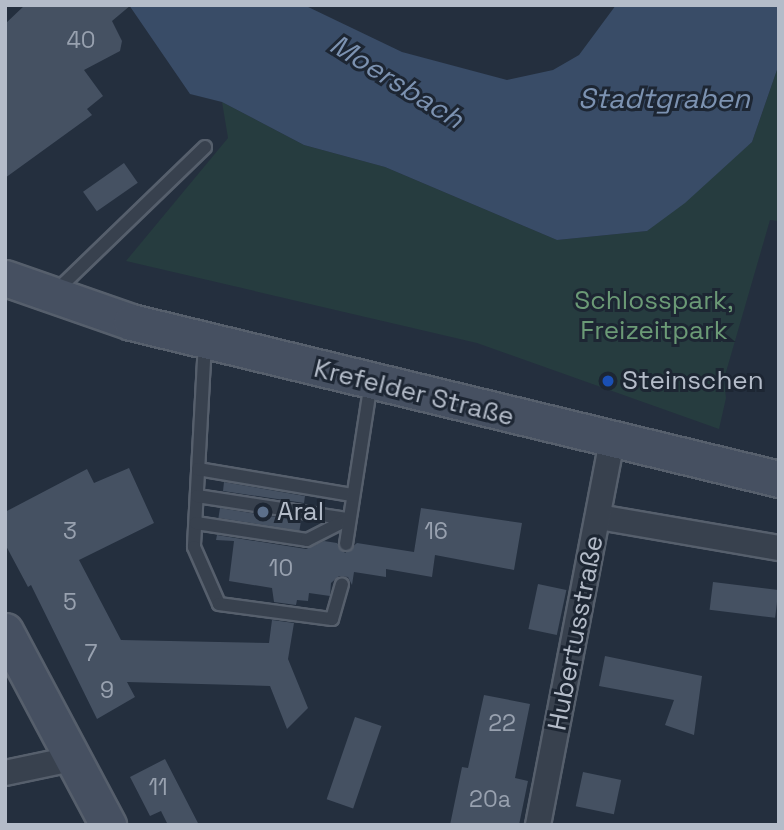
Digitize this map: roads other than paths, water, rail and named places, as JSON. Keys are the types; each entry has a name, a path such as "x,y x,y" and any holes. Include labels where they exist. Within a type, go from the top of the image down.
{"main road":[{"name":"Krefelder Straße","path":"5,278 44,293 205,341 612,442 779,479"},
{"path":"5,307 44,293"},
{"path":"5,631 107,825"}],"street":[{"name":"Hubertusstraße","path":"538,825 612,442"},
{"path":"599,517 779,548"},
{"path":"5,773 72,759"}],"lane":[{"path":"44,293 205,147"},
{"path":"205,341 194,547 219,604 332,619 342,584"},
{"path":"346,544 371,383"},
{"path":"198,469 352,495"},
{"path":"197,496 348,519"},
{"path":"196,523 307,540 348,519"}],"water":[{"name":"Stadtgraben","path":"129,5 304,5 402,52 507,80 553,70 579,55 616,5 779,5 779,64 752,142 685,203 647,231 557,240 385,167 304,145 222,102 190,94"}],"place":[{"name":"Steinschen","path":"608,381"},
{"name":"Aral","path":"263,512"}],"water label":[{"name":"Moersbach","path":"397,81"}],"park label":[{"name":"Schlosspark, Freizeitpark","path":"654,316"}]}
